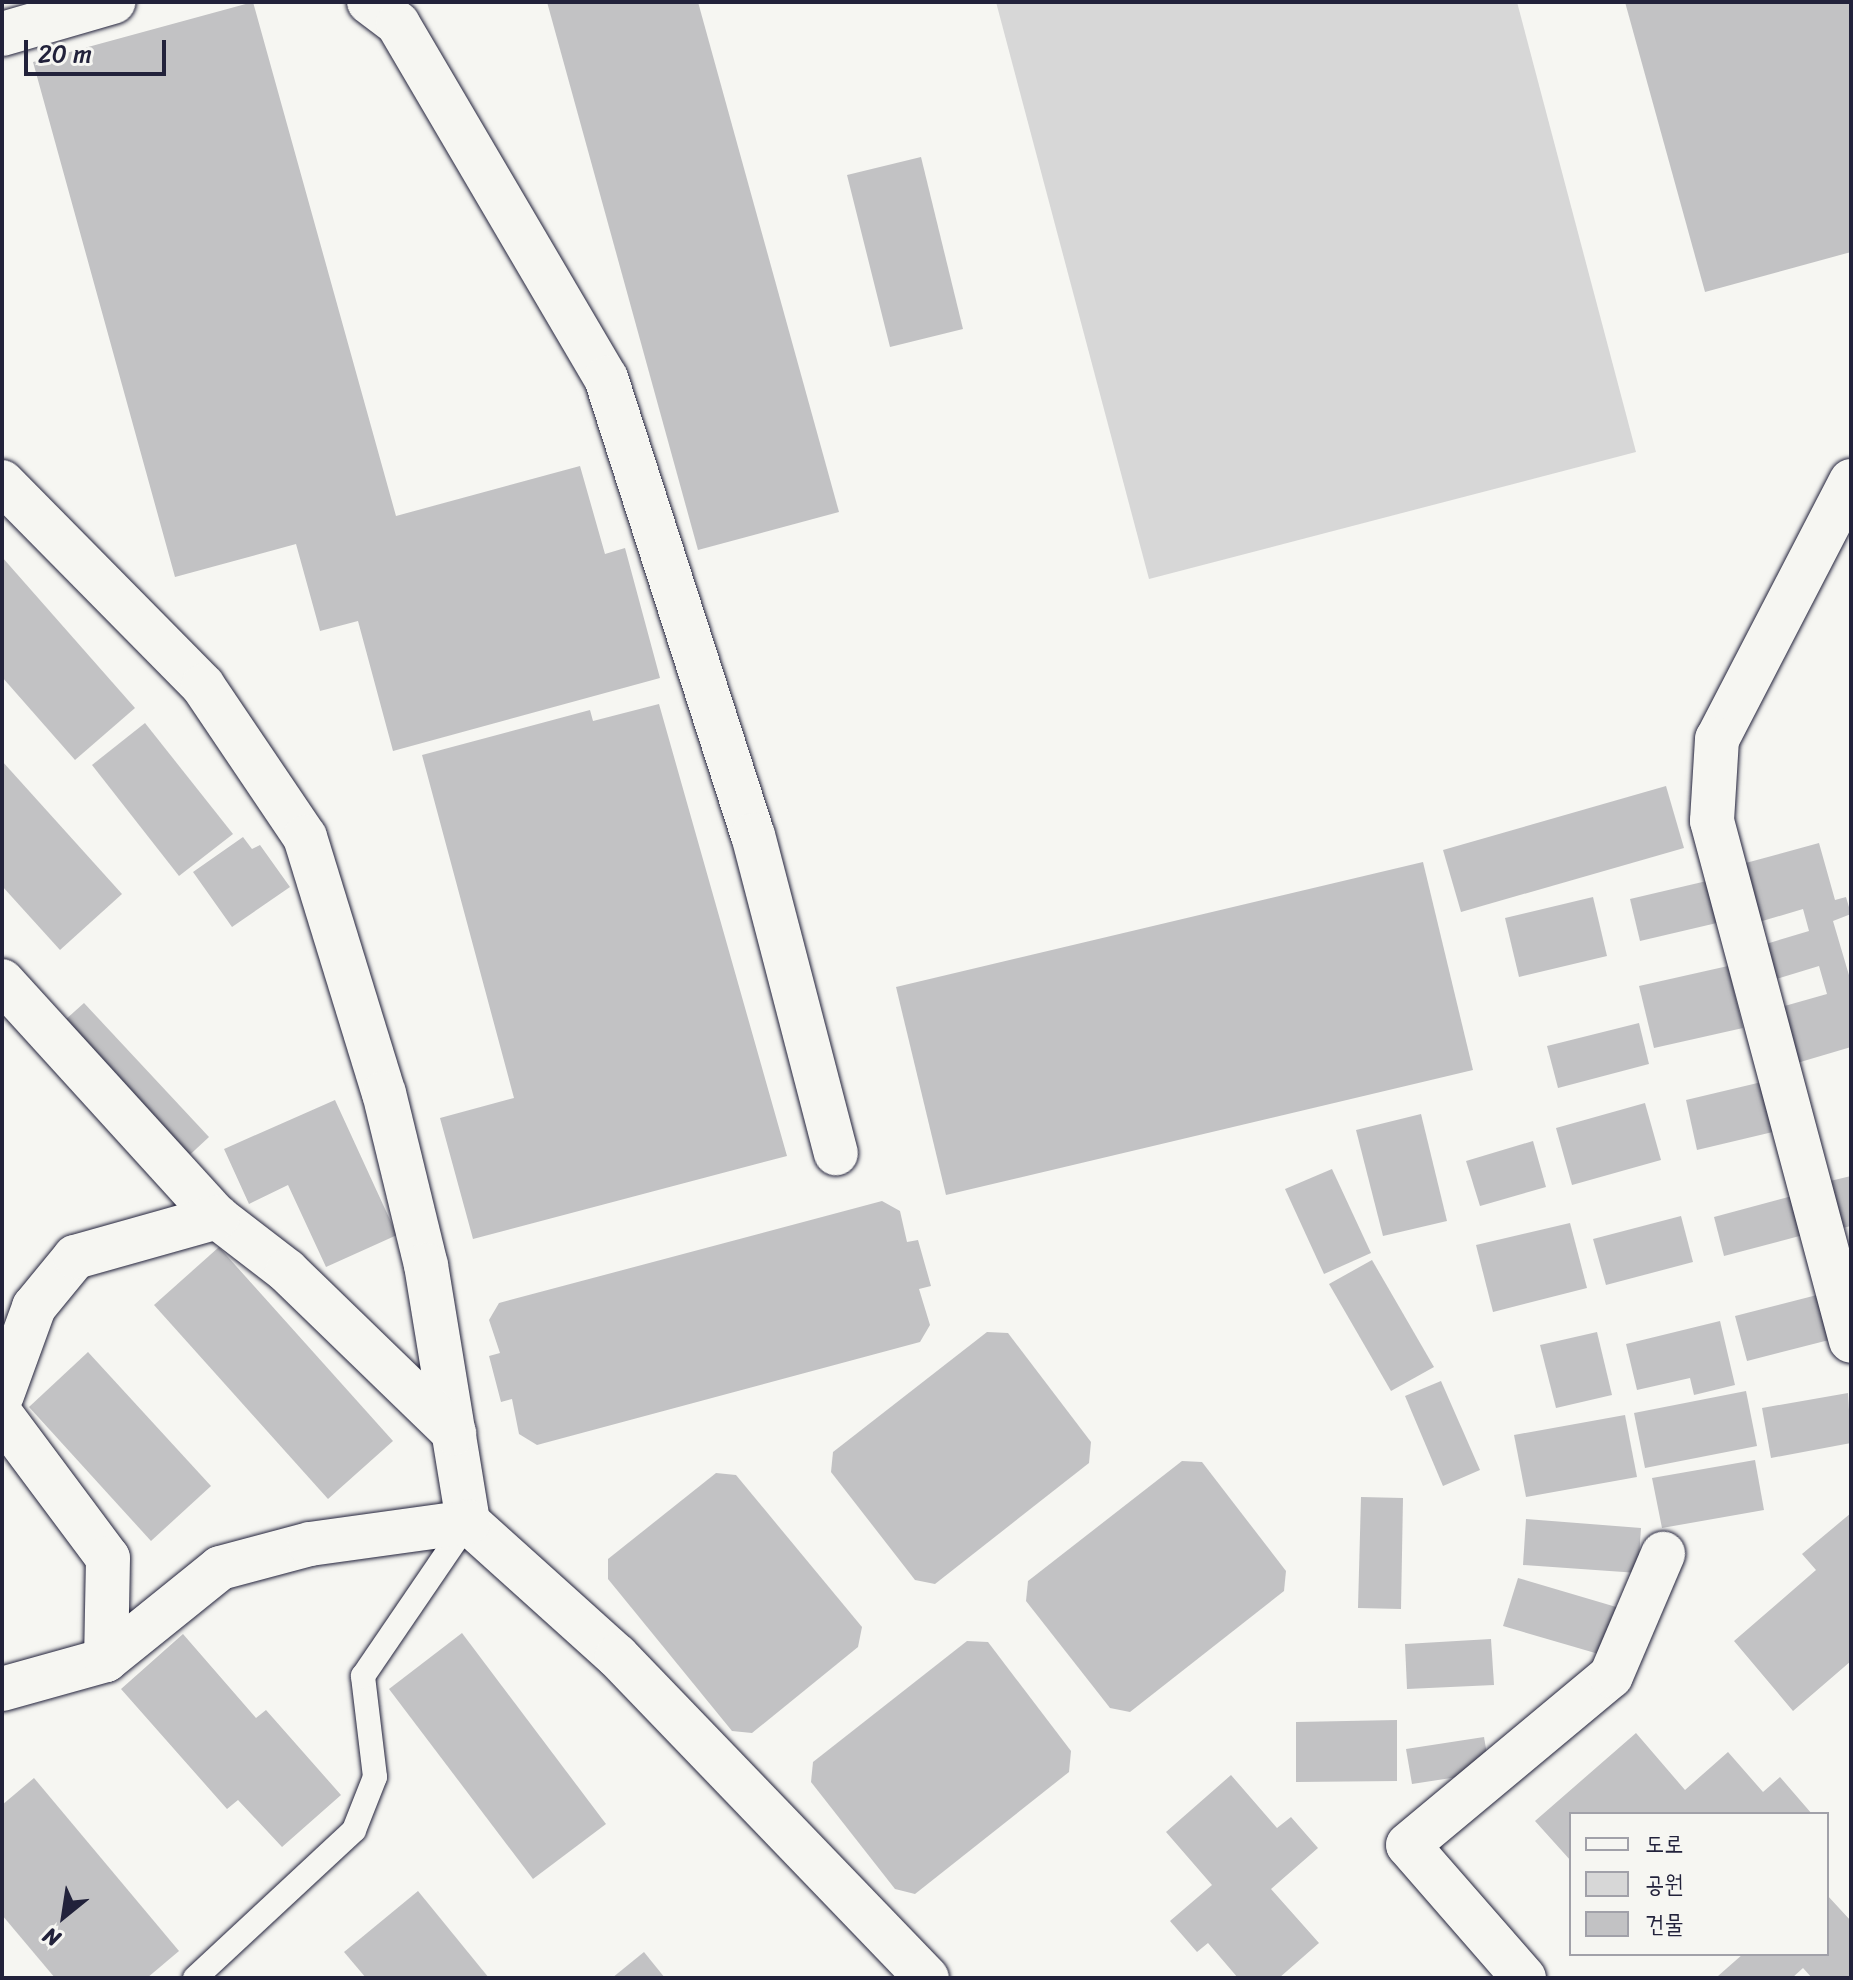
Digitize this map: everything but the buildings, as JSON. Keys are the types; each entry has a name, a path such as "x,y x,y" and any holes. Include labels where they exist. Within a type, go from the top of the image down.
{"street":[{"path":"2,34 113,2"},
{"path":"369,2 398,24 606,378 753,835 836,1153"},
{"path":"1851,481 1717,739 1712,821 1841,1262 1851,1341"},
{"path":"2,482 203,686 305,837 384,1093 426,1265 468,1522 617,1656 927,1978"},
{"path":"2,981 217,1217 287,1271 454,1433"},
{"path":"2,1395 34,1307 75,1257 217,1217"},
{"path":"2,1416 108,1558 106,1660"},
{"path":"2,1689 106,1660 220,1568 310,1544 468,1522"},
{"path":"1524,1978 1408,1845 1611,1676 1663,1554"}],"lane":[{"path":"195,1978 354,1830 375,1777 363,1676 468,1522"}],"green space":[{"path":"996,2 1517,2 1636,452 1149,579"}]}
